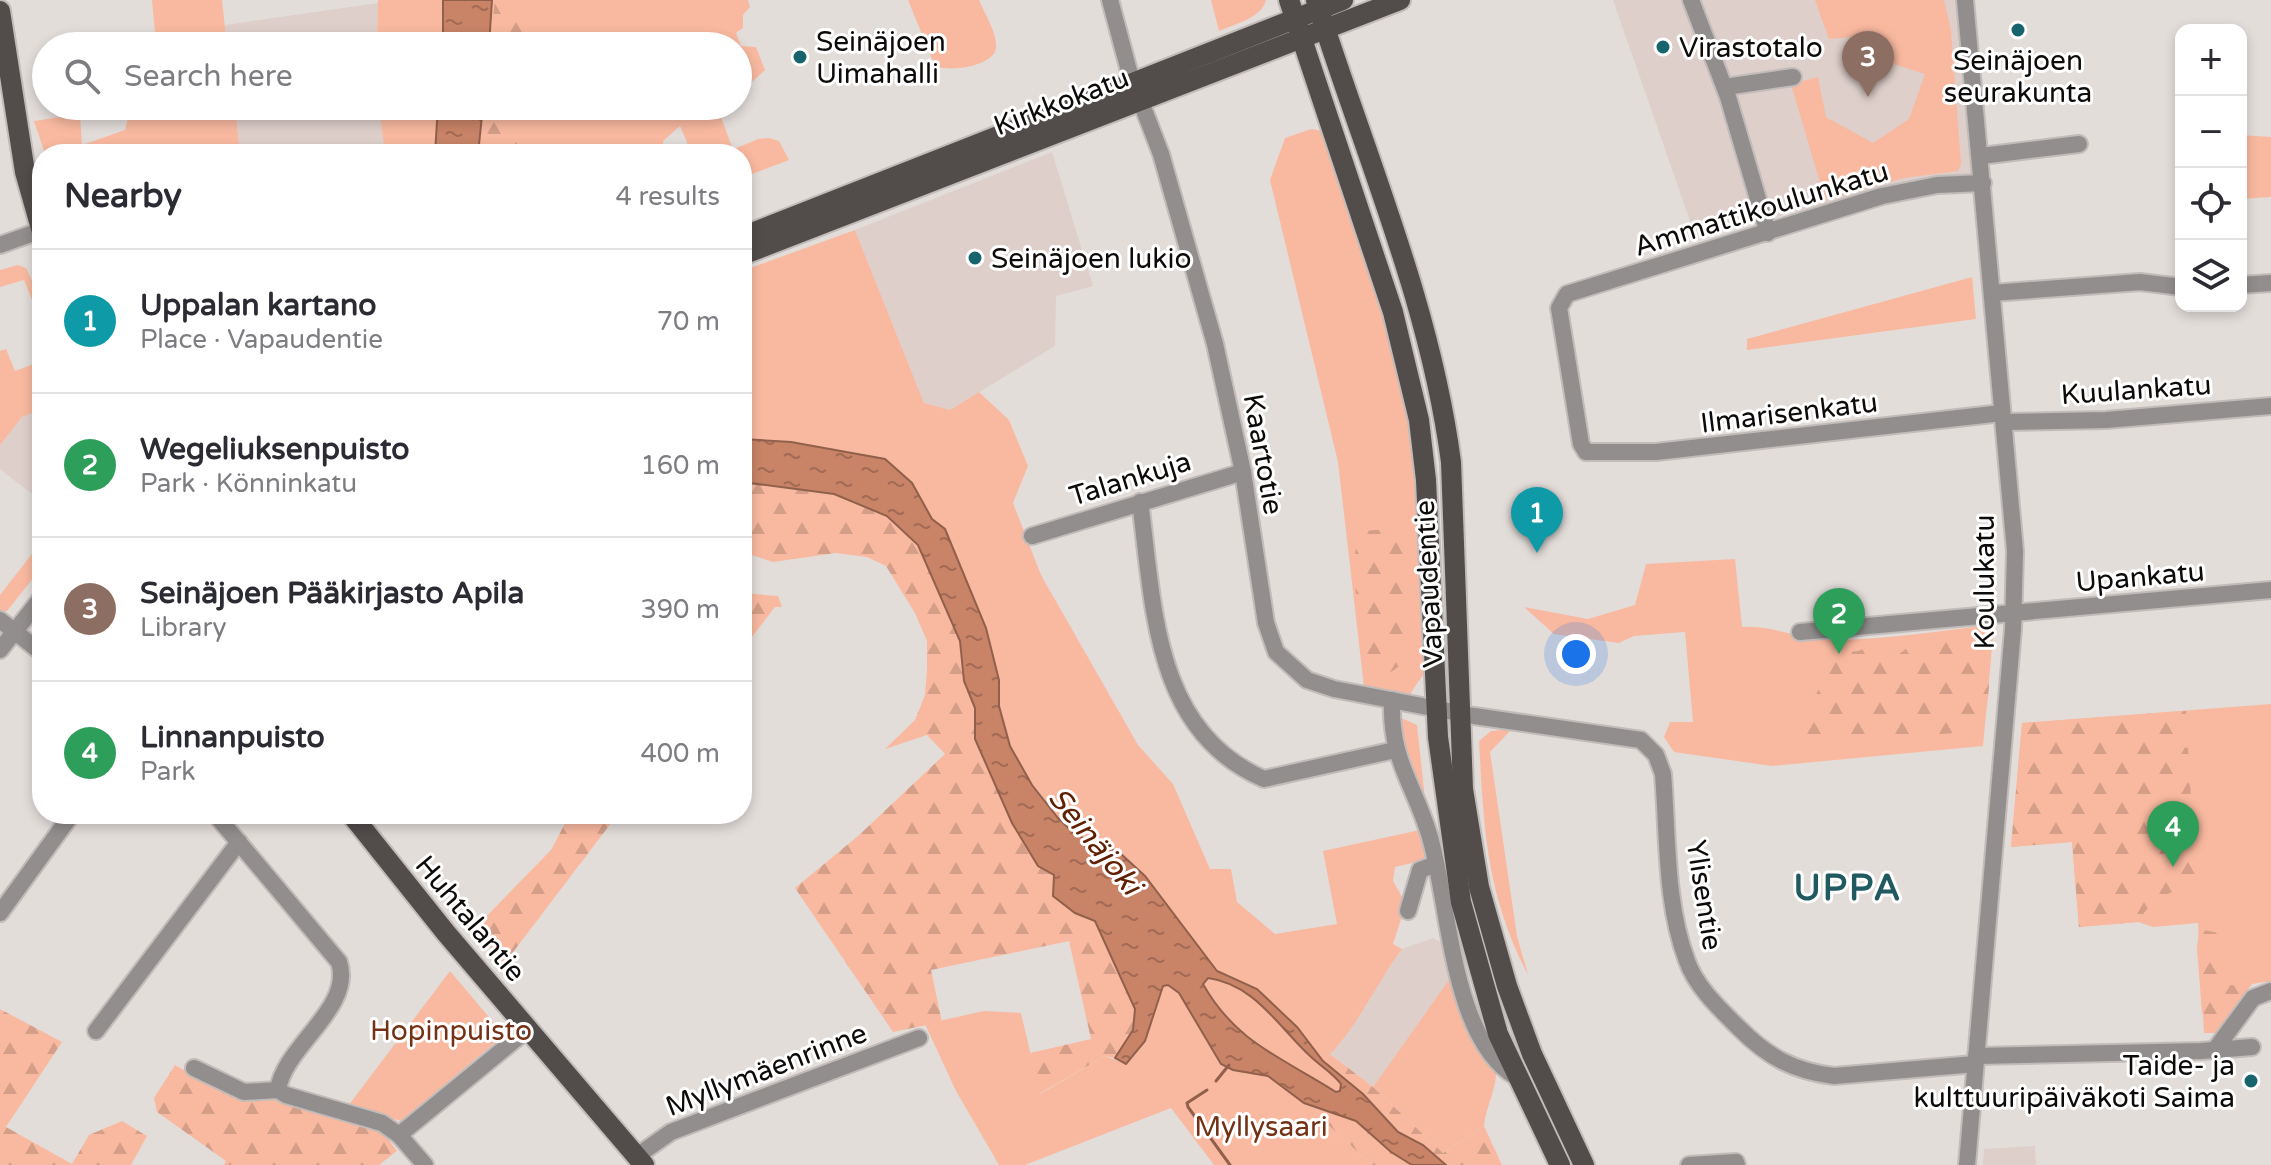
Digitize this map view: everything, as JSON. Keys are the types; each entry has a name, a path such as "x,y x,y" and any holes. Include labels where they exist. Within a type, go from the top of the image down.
{"main road":[{"name":"Kirkkokatu","path":"752,233 1139,92 1302,38 1320,13 1343,0"},
{"name":"Kirkkokatu","path":"752,251 1139,92 1292,9 1320,13 1400,0"},
{"name":"Vapaudentie","path":"1292,9 1393,312 1416,408 1426,480 1436,708 1443,790 1461,902 1483,986 1516,1077 1560,1165"},
{"path":"0,11 25,172 32,196"},
{"name":"Vapaudentie","path":"1320,13 1405,264 1444,412 1451,462 1463,789 1491,935 1532,1054 1584,1165"},
{"path":"17,115 32,162"},
{"name":"Huhtalantie","path":"359,824 641,1161"}],"street":[{"name":"Kaartotie","path":"1110,0 1215,344 1243,472 1266,623 1276,652 1307,680 1334,689 1436,708"},
{"path":"1691,0 1725,87 1768,233"},
{"name":"Koulukatu","path":"1966,0 2015,551 2014,613 1967,1165"},
{"path":"1725,87 1793,77"},
{"path":"1981,156 2079,144"},
{"name":"Ammattikoulunkatu","path":"1582,448 1560,301 1567,294 1910,189 1983,183"},
{"path":"0,245 32,234"},
{"path":"1992,293 2140,282 2175,286"},
{"path":"2247,285 2271,283"},
{"name":"Kuulankatu","path":"2003,418 2106,420 2271,406"},
{"name":"Ilmarisenkatu","path":"1582,448 1596,453 1656,452 2003,418"},
{"name":"Talankuja","path":"1032,536 1243,472"},
{"path":"1140,502 1162,653 1177,698 1197,730 1235,763 1264,779 1395,750"},
{"name":"Upankatu","path":"1800,632 2271,590"},
{"path":"0,650 32,610"},
{"path":"0,620 32,646"},
{"path":"1392,700 1395,750 1428,830 1455,954 1478,1032 1498,1064 1516,1077"},
{"name":"Ylisentie","path":"1436,708 1629,736 1650,746 1663,774 1678,929 1687,963 1727,1016 1767,1055 1811,1073 1834,1076 1976,1060 2252,1047"},
{"path":"0,913 65,824"},
{"path":"224,824 339,962 342,973 336,997 284,1071 278,1090"},
{"path":"96,1031 239,842"},
{"path":"1408,911 1420,870 1436,864"},
{"path":"2214,1051 2253,998 2271,991"},
{"path":"399,1135 528,1029"},
{"name":"Myllymäenrinne","path":"641,1161 671,1132 919,1038"},
{"path":"194,1068 244,1092 278,1090 382,1123 399,1135 425,1165"},
{"path":"1689,1165 1736,1162 1737,1165"}],"shaded area":[{"path":"1613,0 1956,0 1976,175 1868,193 1696,238"},
{"path":"378,3 377,32 226,32 225,25"},
{"path":"236,120 381,120 384,144 239,144"},
{"name":"Seinäjoen lukio","path":"1052,152 1093,286 1056,296 1055,346 950,410 924,403 855,230"},
{"path":"32,413 32,494 0,469 0,445 22,417"},
{"path":"1433,938 1446,945 1456,970 1373,1087 1330,1054 1402,949"},
{"path":"2035,1146 2036,1165 1983,1165 1984,1149"}],"green space":[{"path":"152,0 222,0 225,32 155,32"},
{"path":"378,0 443,0 443,32 377,32"},
{"path":"492,0 748,0 750,7 743,15 743,28 737,32 490,32"},
{"path":"495,0 523,0 528,19 524,32 492,32"},
{"path":"908,0 979,0 995,37 993,54 987,60 970,66 935,66"},
{"path":"1211,0 1266,0 1254,16 1219,31"},
{"path":"1815,0 1944,0 1951,30 1961,164 1958,171 1904,178 1825,200 1791,84 1818,77 1826,117 1873,143 1909,119 1925,74 1887,62 1867,36 1829,39"},
{"path":"752,47 756,47 765,70 752,82"},
{"path":"41,120 80,120 82,144 42,144 34,121"},
{"path":"128,120 236,120 239,144 85,144 125,130"},
{"path":"381,120 437,120 436,144 384,144"},
{"path":"482,120 722,120 731,144 688,144 680,126 663,144 479,144"},
{"path":"487,120 521,120 525,144 485,144"},
{"path":"1311,129 1324,131 1382,308 1412,434 1426,654 1423,675 1410,694 1364,687 1338,462 1270,180 1285,138"},
{"path":"2247,135 2271,137 2271,197 2247,199"},
{"path":"758,139 779,141 789,160 752,174 752,144 746,144"},
{"path":"855,230 924,403 950,410 979,392 1009,420 1028,466 1013,503 1041,575 1138,745 1173,784 1210,869 1231,869 1237,902 1275,934 1337,924 1323,851 1420,830 1427,855 1421,861 1395,867 1393,881 1406,904 1393,944 1402,949 1355,1022 1323,1061 1297,1027 1257,989 1217,971 1145,876 1119,852 1076,835 1032,785 1010,746 999,706 999,680 945,529 932,519 912,483 885,459 791,442 752,440 752,267"},
{"path":"18,265 26,268 32,281 32,300 24,280 0,287 0,270"},
{"path":"1972,277 1976,319 1747,350 1747,339"},
{"path":"6,349 15,371 32,365 32,413 22,417 0,445 0,351"},
{"path":"752,483 834,494 887,516 918,545 960,641 964,681 975,708 975,739 1012,823 1054,875 1075,913 1095,921 1135,1009 1133,1030 1115,1058 1105,1056 1039,1094 1030,1053 1091,1039 1069,941 931,970 942,1022 893,1032 795,888 858,836 945,754 927,735 885,749 915,720 925,695 927,641 915,613 886,566 867,557 836,553 773,562 752,555"},
{"path":"1388,529 1398,534 1406,556 1404,661 1391,672 1380,674 1375,673 1369,664 1356,595 1355,557 1357,542 1363,531"},
{"path":"32,554 32,580 7,611 0,612 0,595"},
{"path":"1735,559 1742,627 1765,628 1810,638 1854,640 1994,625 1983,746 1772,766 1674,752 1664,737 1670,722 1693,722 1685,632 1634,636 1619,643 1554,634 1524,607 1588,619 1635,605 1646,564"},
{"path":"752,594 778,596 782,607 775,607 752,637"},
{"path":"1937,632 1959,636 1974,644 1983,654 1989,680 1984,731 1813,743 1804,738 1804,719 1819,689 1817,678 1806,662 1808,656 1858,651 1872,645 1898,655 1917,640"},
{"path":"2271,704 2271,981 2252,984 2215,1033 2204,1033 2198,923 2153,927 2138,922 2079,927 2072,842 2011,847 2022,723"},
{"path":"2186,711 2180,746 2188,748 2196,886 2162,897 2149,907 2138,922 2079,927 2072,842 2011,847 2022,723"},
{"path":"1399,717 1417,725 1426,808 1407,770"},
{"path":"1512,729 1490,752 1517,936 1528,975 1495,889 1481,774 1479,741 1491,731"},
{"path":"565,824 610,824 504,964 474,929 551,850"},
{"path":"2199,929 2218,933 2230,985 2245,987 2241,1001 2224,1014 2202,1013 2197,949"},
{"path":"1456,970 1496,1072 1496,1079 1484,1126 1443,1153 1373,1087"},
{"name":"Hopinpuisto","path":"450,971 504,1035 401,1121 348,1106"},
{"path":"1208,978 1239,988 1252,997 1338,1080 1340,1091 1336,1093 1246,1035 1216,1004 1203,984"},
{"name":"Myllysaari","path":"1168,985 1179,993 1221,1064 1264,1074 1305,1100 1330,1110 1325,1122 1372,1165 1214,1165 1171,1108 1025,1165 999,1165 956,1091 925,1024 984,1011 1021,1013 1040,1094 1105,1056 1126,1064 1145,1041 1163,986"},
{"path":"0,1009 62,1042 6,1127 72,1164 89,1135 122,1121 147,1136 131,1165 0,1165"},
{"path":"1330,1054 1373,1087 1443,1153 1484,1126 1502,1165 1446,1165 1423,1145 1398,1132 1363,1094 1323,1061"},
{"path":"175,1065 219,1090 252,1100 263,1088 277,1100 383,1132 397,1151 379,1165 224,1165 226,1161 157,1112 154,1098"},
{"path":"1330,1110 1356,1121 1391,1152 1412,1165 1372,1165 1325,1122"}],"water":[{"path":"443,0 492,0 490,32 443,32"},
{"path":"437,120 482,120 479,144 436,144"},
{"path":"752,440 791,442 885,459 912,483 932,519 945,529 986,628 999,680 999,706 1010,746 1032,785 1076,835 1119,852 1145,876 1217,971 1257,989 1297,1027 1323,1061 1363,1094 1398,1132 1423,1145 1446,1165 1412,1165 1391,1152 1356,1121 1304,1103 1268,1076 1233,1070 1221,1064 1179,993 1168,985 1163,986 1145,1041 1126,1064 1115,1058 1133,1030 1135,1009 1095,921 1075,913 1053,896 1054,875 1038,866 1012,823 975,739 975,708 964,681 960,641 918,545 887,516 834,494 752,483","holes":["1208,978 1239,988 1338,1080 1340,1091 1336,1092 1246,1035 1230,1021 1203,984"]}],"waterway":[{"path":"1216,1081 1229,1065"},
{"path":"1207,1090 1187,1103 1188,1107 1230,1165"}],"place":[{"name":"Seinäjoen seurakunta","path":"2018,30"},
{"name":"Virastotalo","path":"1663,47"},
{"name":"Seinäjoen Uimahalli","path":"800,57"},
{"name":"Seinäjoen Pääkirjasto Apila","path":"1868,97"},
{"name":"Seinäjoen lukio","path":"975,258"},
{"name":"Uppalan kartano","path":"1537,553"},
{"name":"Wegeliuksenpuisto","path":"1839,654"},
{"name":"Linnanpuisto","path":"2173,867"},
{"name":"Taide- ja kulttuuripäiväkoti Saima","path":"2251,1081"}],"district":[{"name":"UPPA","path":"1848,887"}],"water label":[{"name":"Seinäjoki","path":"1095,841"}]}
